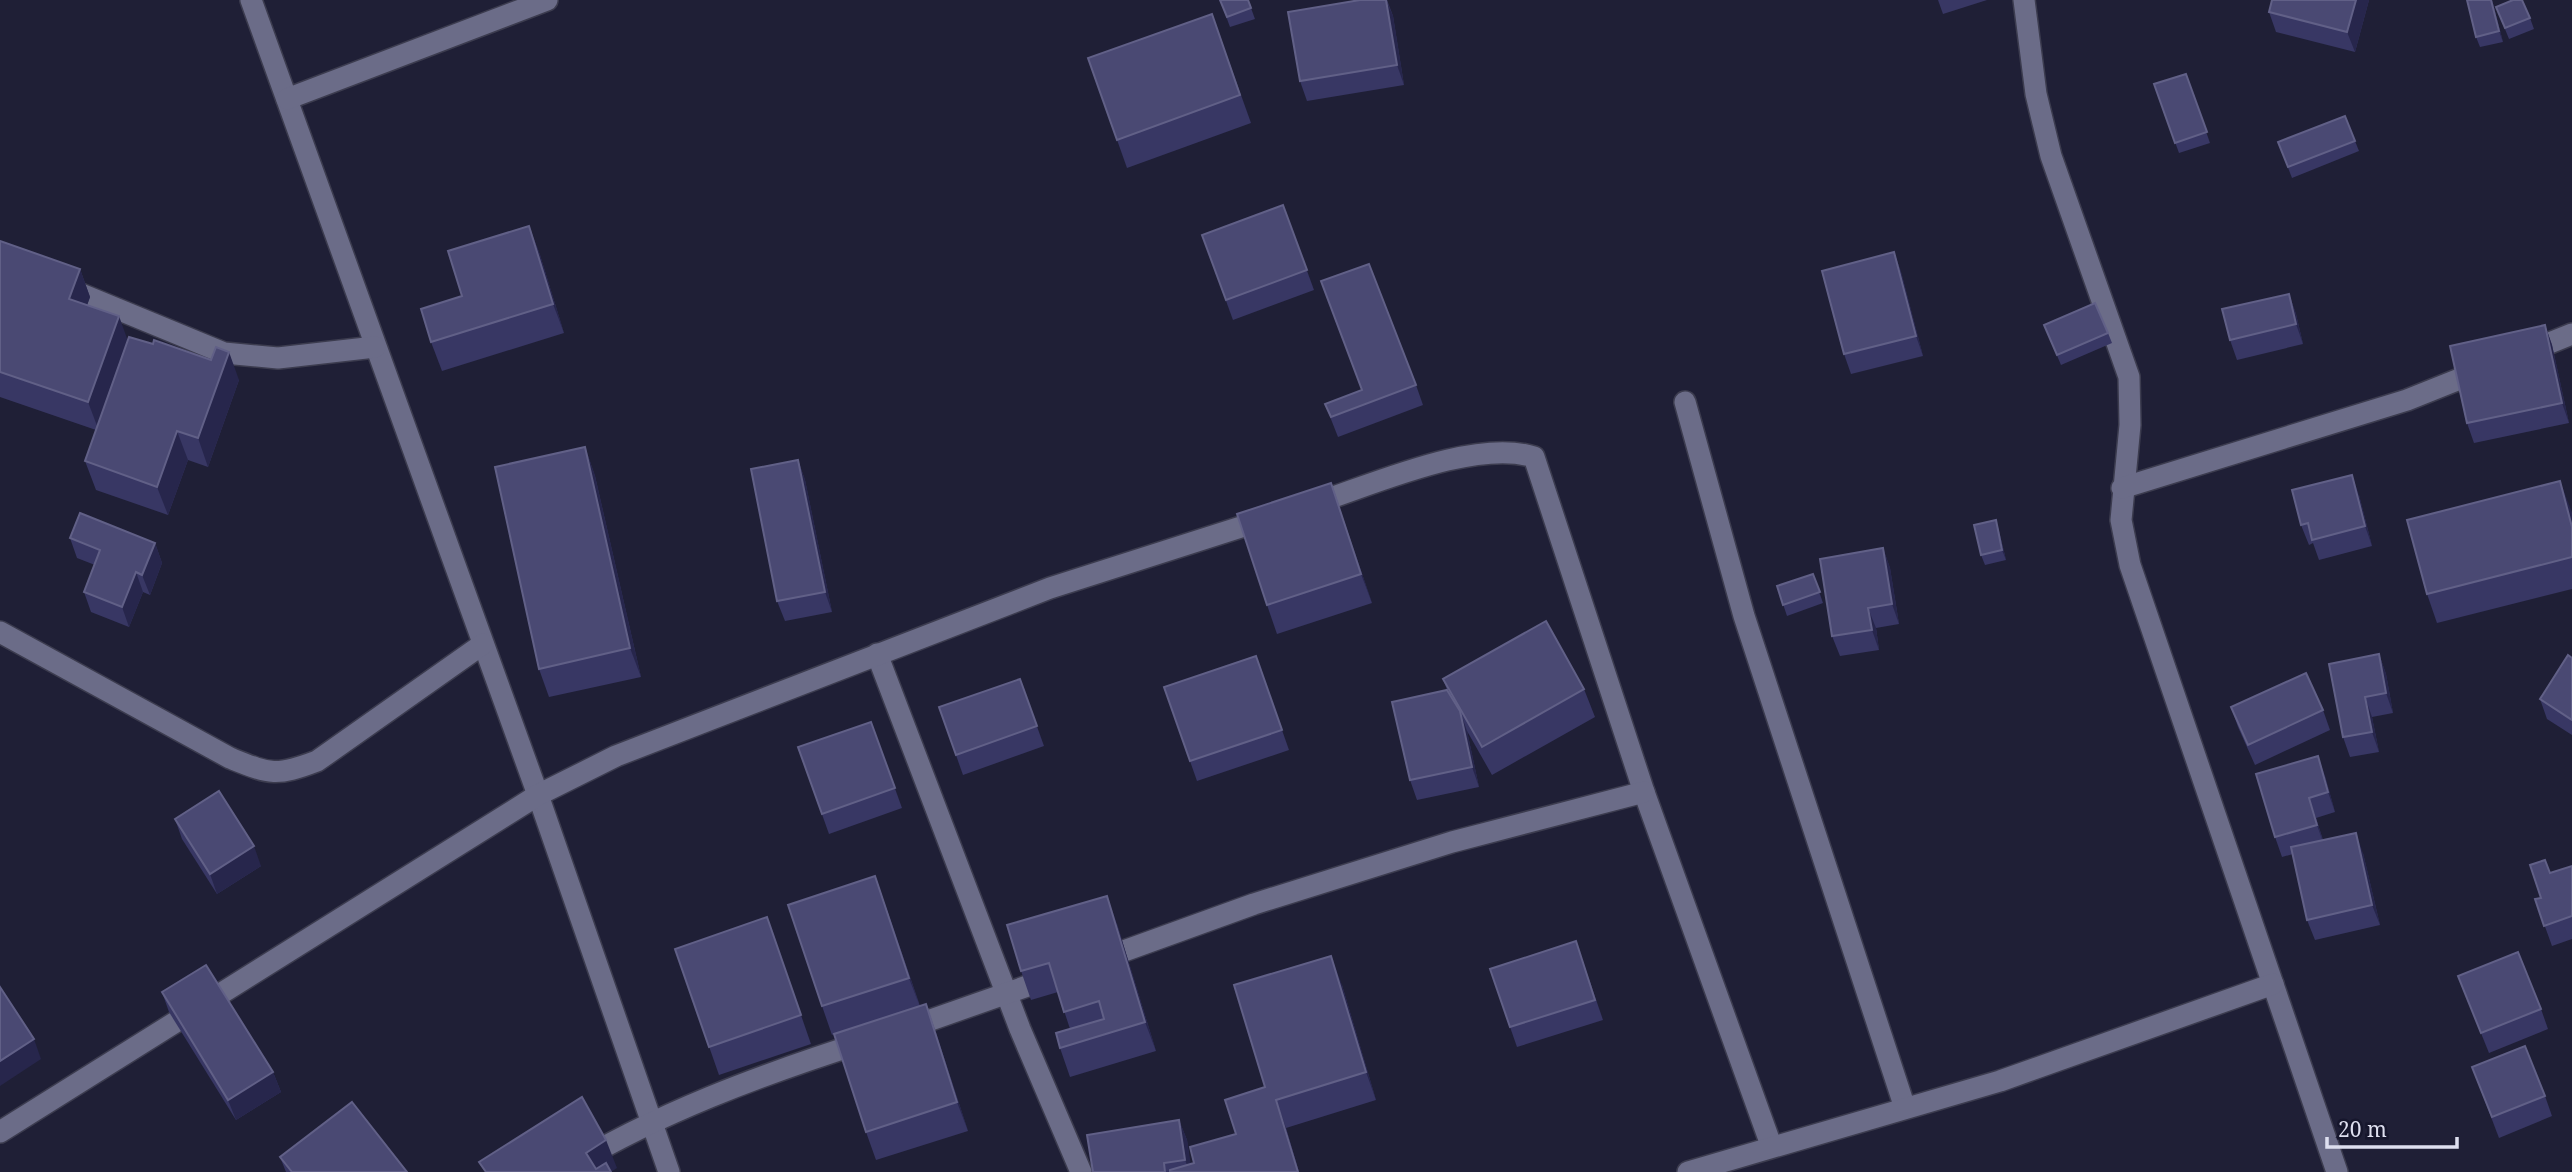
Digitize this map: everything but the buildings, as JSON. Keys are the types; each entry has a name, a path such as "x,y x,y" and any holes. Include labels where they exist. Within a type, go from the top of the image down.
{"street":[{"path":"251,0 538,795 669,1172"},
{"path":"287,99 547,0"},
{"path":"2024,0 2036,94 2051,156 2129,377 2130,425 2120,520 2130,565 2337,1172"},
{"path":"50,282 224,353 278,358 375,346"},
{"path":"2122,488 2407,400 2572,334"},
{"path":"1685,402 1744,616 1905,1108"},
{"path":"0,1132 538,795 616,756 1050,589 1441,463 1498,451 1517,452 1534,457 1540,468 1567,561 1644,792 1771,1145"},
{"path":"0,632 230,758 267,773 289,772 317,761 483,644"},
{"path":"877,654 1007,995 1081,1172"},
{"path":"561,1172 652,1122 804,1062 1007,995 1254,904 1439,846 1644,792"},
{"path":"1688,1172 1771,1145 2000,1081 2273,984"}]}
